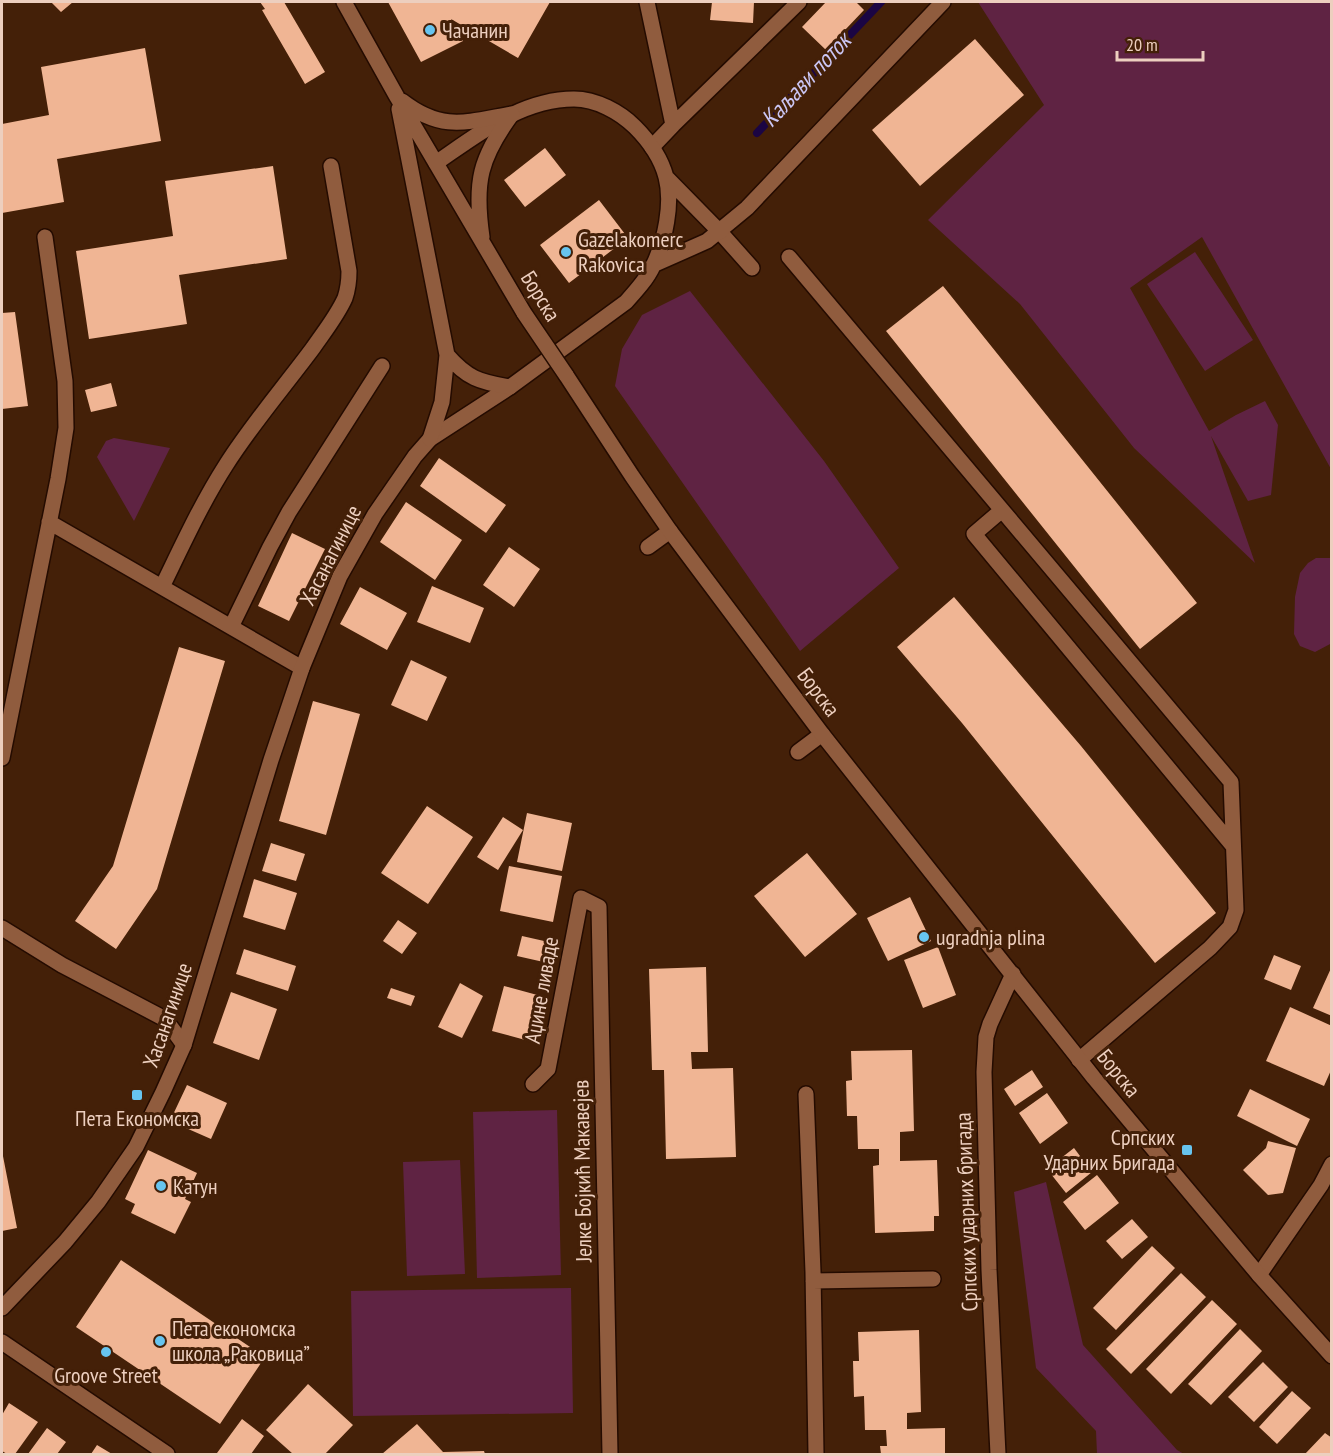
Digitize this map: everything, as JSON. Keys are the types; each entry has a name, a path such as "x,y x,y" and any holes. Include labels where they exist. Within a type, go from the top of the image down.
{"street":[{"name":"Борска","path":"344,2 524,313 670,531 822,734 1079,1060 1259,1275 1332,1356"},
{"path":"647,2 673,125"},
{"path":"652,147 799,2"},
{"path":"654,265 694,249 720,232 747,208 943,2"},
{"path":"397,97 421,114 443,122 465,122 512,114 558,100 576,99 592,102 626,118 652,147 666,177 753,268"},
{"path":"397,97 447,355 442,402 430,439"},
{"path":"436,164 512,114"},
{"path":"483,245 478,209 478,184 488,153 512,114"},
{"path":"162,587 205,500 225,467 337,314 345,296 349,284 349,271 331,166"},
{"name":"Хасанагинице","path":"2,1308 65,1242 125,1164 159,1101 184,1045 271,760 302,668 340,576 355,547 394,486 430,439 510,387 626,302 636,292 654,265 660,245 667,212 666,177"},
{"path":"2,758 49,522 64,442 67,412 65,381 45,237"},
{"path":"789,257 1231,782 1236,909 1230,927 1210,948 1079,1060"},
{"path":"447,355 459,370 475,380 510,387"},
{"path":"231,627 284,520 382,366"},
{"path":"1002,510 974,534 1233,846"},
{"path":"49,522 302,668"},
{"path":"648,548 670,531"},
{"path":"798,752 822,734"},
{"name":"Аџине ливаде","path":"533,1084 548,1069 551,1060 581,898"},
{"name":"Јелке Бојкић Макавејев","path":"581,898 599,907 610,1455"},
{"path":"2,928 62,965 165,1019 184,1045"},
{"name":"Српских ударних бригада","path":"998,1455 989,1270 984,1072 986,1037 1013,974"},
{"path":"806,1094 813,1281 816,1455"},
{"path":"1259,1275 1331,1168"},
{"path":"813,1281 933,1279"},
{"path":"2,1342 167,1455"}],"shaded area":[{"path":"978,2 1331,2 1331,469 1202,237 1130,288 1209,431 1265,401 1278,425 1271,495 1248,501 1211,436 1255,563 1134,448 1020,304 928,220 1044,105"},
{"path":"1195,252 1253,340 1205,371 1147,284"},
{"path":"690,291 824,461 899,568 800,651 615,386 622,349 642,315"},
{"path":"114,438 170,448 134,521 97,457 106,441"},
{"path":"1316,558 1331,558 1332,643 1315,652 1300,646 1294,634 1295,597 1300,573 1308,563"},
{"path":"557,1110 561,1275 477,1278 473,1112"},
{"path":"460,1160 465,1274 407,1276 403,1162"},
{"path":"1046,1182 1083,1345 1177,1450 1184,1454 1097,1454 1096,1431 1036,1368 1014,1192"},
{"path":"571,1288 573,1413 353,1416 351,1291"}],"building":[{"path":"51,2 73,2 61,12"},
{"path":"260,2 284,2 325,72 305,84 262,10 265,9"},
{"path":"388,2 550,2 518,58 451,19 463,41 421,62"},
{"path":"712,2 754,2 753,23 710,20"},
{"path":"826,2 856,2 864,10 826,50 802,27"},
{"path":"975,39 1024,95 920,186 872,130"},
{"path":"145,48 161,141 57,159 64,202 2,213 2,124 49,115 41,67"},
{"path":"545,148 566,175 525,207 504,180"},
{"path":"273,166 287,259 179,275 187,324 89,339 76,251 173,236 165,181"},
{"path":"599,200 628,238 569,283 540,245"},
{"path":"943,286 1197,603 1140,649 886,331"},
{"path":"15,312 28,406 2,409 2,313"},
{"path":"111,383 117,406 91,412 85,390"},
{"path":"439,458 506,505 486,533 420,486"},
{"path":"406,502 462,540 435,580 380,542"},
{"path":"292,533 325,549 289,621 258,606"},
{"path":"509,547 540,569 514,607 483,585"},
{"path":"432,586 484,608 470,643 417,622"},
{"path":"360,587 407,613 387,650 340,624"},
{"path":"954,597 1081,746 1216,913 1155,963 962,723 897,647"},
{"path":"179,647 225,661 157,889 116,949 75,921 113,866"},
{"path":"411,660 447,677 427,721 391,705"},
{"path":"313,701 360,714 326,835 279,821"},
{"path":"427,806 473,837 428,904 381,873"},
{"path":"527,813 572,823 562,871 517,862"},
{"path":"503,817 523,830 498,870 477,857"},
{"path":"271,843 305,854 296,881 262,871"},
{"path":"807,853 857,914 805,957 754,896"},
{"path":"509,866 562,876 553,922 500,911"},
{"path":"254,879 297,893 285,930 243,917"},
{"path":"910,897 931,941 888,961 867,918"},
{"path":"398,920 417,933 402,954 383,941"},
{"path":"522,936 553,943 548,963 517,956"},
{"path":"938,947 956,995 923,1008 904,960"},
{"path":"244,949 296,966 288,991 236,974"},
{"path":"1274,955 1301,966 1291,990 1264,979"},
{"path":"1332,966 1332,1016 1313,1008"},
{"path":"706,967 708,1052 691,1052 692,1069 733,1068 736,1157 666,1159 664,1070 652,1070 649,969"},
{"path":"460,983 483,996 462,1038 438,1027"},
{"path":"504,986 541,996 529,1041 492,1031"},
{"path":"391,988 415,996 411,1006 387,998"},
{"path":"231,992 277,1009 259,1060 213,1043"},
{"path":"1290,1007 1332,1026 1332,1068 1324,1086 1266,1061"},
{"path":"912,1050 914,1131 900,1132 900,1161 937,1160 939,1216 934,1216 934,1231 875,1233 873,1166 879,1165 879,1149 858,1149 857,1116 847,1116 846,1081 852,1080 851,1051"},
{"path":"1032,1070 1043,1087 1015,1106 1004,1089"},
{"path":"187,1085 227,1103 211,1139 170,1121"},
{"path":"1250,1089 1310,1119 1297,1146 1237,1116"},
{"path":"1047,1093 1068,1123 1040,1144 1019,1113"},
{"path":"1268,1141 1296,1148 1283,1193 1268,1195 1243,1170 1266,1148"},
{"path":"1074,1148 1092,1172 1066,1193 1047,1169"},
{"name":"Катун","path":"148,1150 197,1173 185,1199 191,1202 175,1234 131,1213 135,1204 125,1199"},
{"path":"2,1151 17,1228 2,1231"},
{"path":"1097,1175 1119,1203 1085,1230 1063,1202"},
{"path":"1132,1219 1148,1237 1122,1259 1106,1241"},
{"path":"1152,1246 1175,1268 1116,1330 1093,1308"},
{"path":"121,1260 265,1357 220,1424 76,1327"},
{"path":"1181,1273 1206,1297 1131,1374 1106,1349"},
{"path":"1212,1300 1237,1324 1171,1394 1146,1369"},
{"path":"1240,1329 1262,1351 1211,1405 1188,1384"},
{"path":"919,1330 921,1412 907,1413 907,1429 945,1428 945,1454 881,1454 880,1446 887,1446 886,1430 865,1430 864,1396 854,1397 853,1361 859,1361 858,1332"},
{"path":"1263,1362 1288,1387 1254,1422 1228,1397"},
{"path":"308,1384 353,1425 325,1454 293,1454 266,1430"},
{"path":"1292,1391 1311,1408 1277,1444 1259,1427"},
{"path":"9,1403 38,1422 15,1454 2,1451 2,1415"},
{"path":"242,1419 264,1436 251,1454 217,1453"},
{"path":"417,1424 443,1452 484,1451 485,1454 382,1454"},
{"path":"47,1428 66,1442 57,1454 28,1454"},
{"path":"1325,1433 1332,1438 1332,1454 1305,1454"},
{"path":"97,1445 112,1454 91,1454"}],"waterway":[{"name":"Каљави поток","path":"757,133 881,2"}],"place":[{"name":"Чачанин","path":"430,30"},
{"name":"Gazelakomerc Rakovica","path":"566,252"},
{"name":"ugradnja plina","path":"924,937"},
{"name":"Пета Економска","path":"137,1095"},
{"name":"Српских Ударних Бригада","path":"1187,1150"},
{"name":"Катун","path":"161,1186"},
{"name":"Пета економска школа „Раковица”","path":"160,1341"},
{"name":"Groove Street","path":"106,1352"}]}
